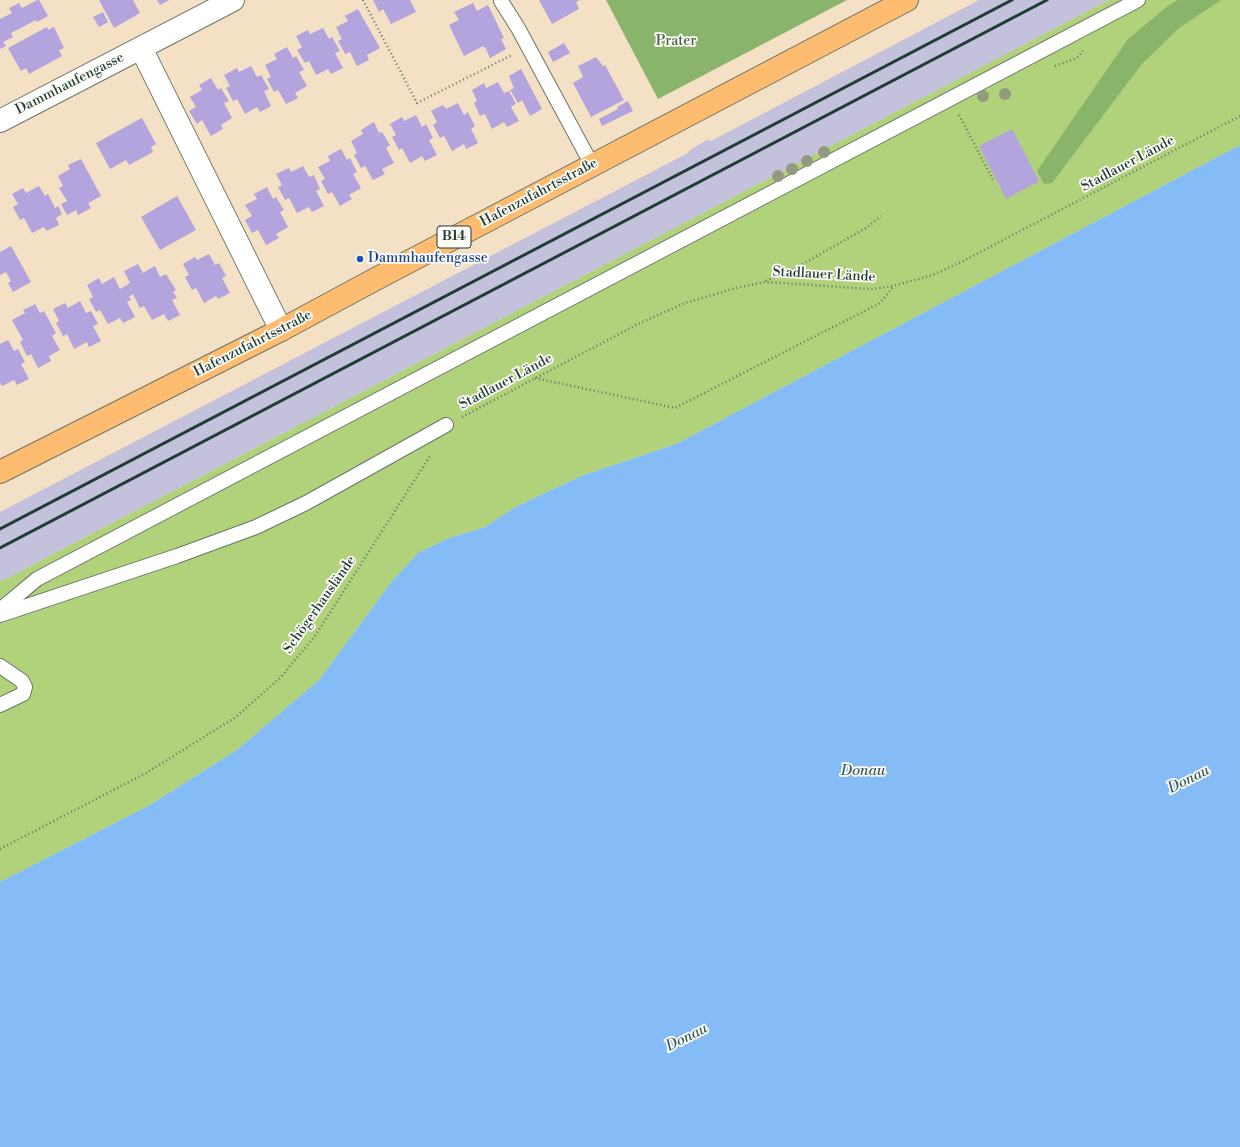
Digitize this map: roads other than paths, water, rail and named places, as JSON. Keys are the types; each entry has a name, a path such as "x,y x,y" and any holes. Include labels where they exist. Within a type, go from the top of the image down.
{"main road":[{"name":"Hafenzufahrtsstraße","path":"0,472 280,330 907,0"}],"street":[{"name":"Dammhaufengasse","path":"0,121 233,0"},
{"name":"Dammhaufengasse","path":"141,48 280,330"}],"lane":[{"path":"0,610 37,579 1138,0"},
{"path":"501,1 529,47 592,165"},
{"path":"0,616 177,556 256,527 306,503 446,425"},
{"path":"0,666 22,681 25,687 23,694 0,705"}],"water":[{"name":"Donau","path":"1240,145 1240,1147 0,1147 0,882 150,805 238,749 319,680 392,581 418,553 449,538 485,527 515,507 581,476 676,444"}],"railway":[{"path":"0,529 1012,0"},
{"path":"0,548 1047,0"}],"place":[{"name":"Dammhaufengasse","path":"360,259"}],"park label":[{"name":"Prater","path":"676,42"}]}
